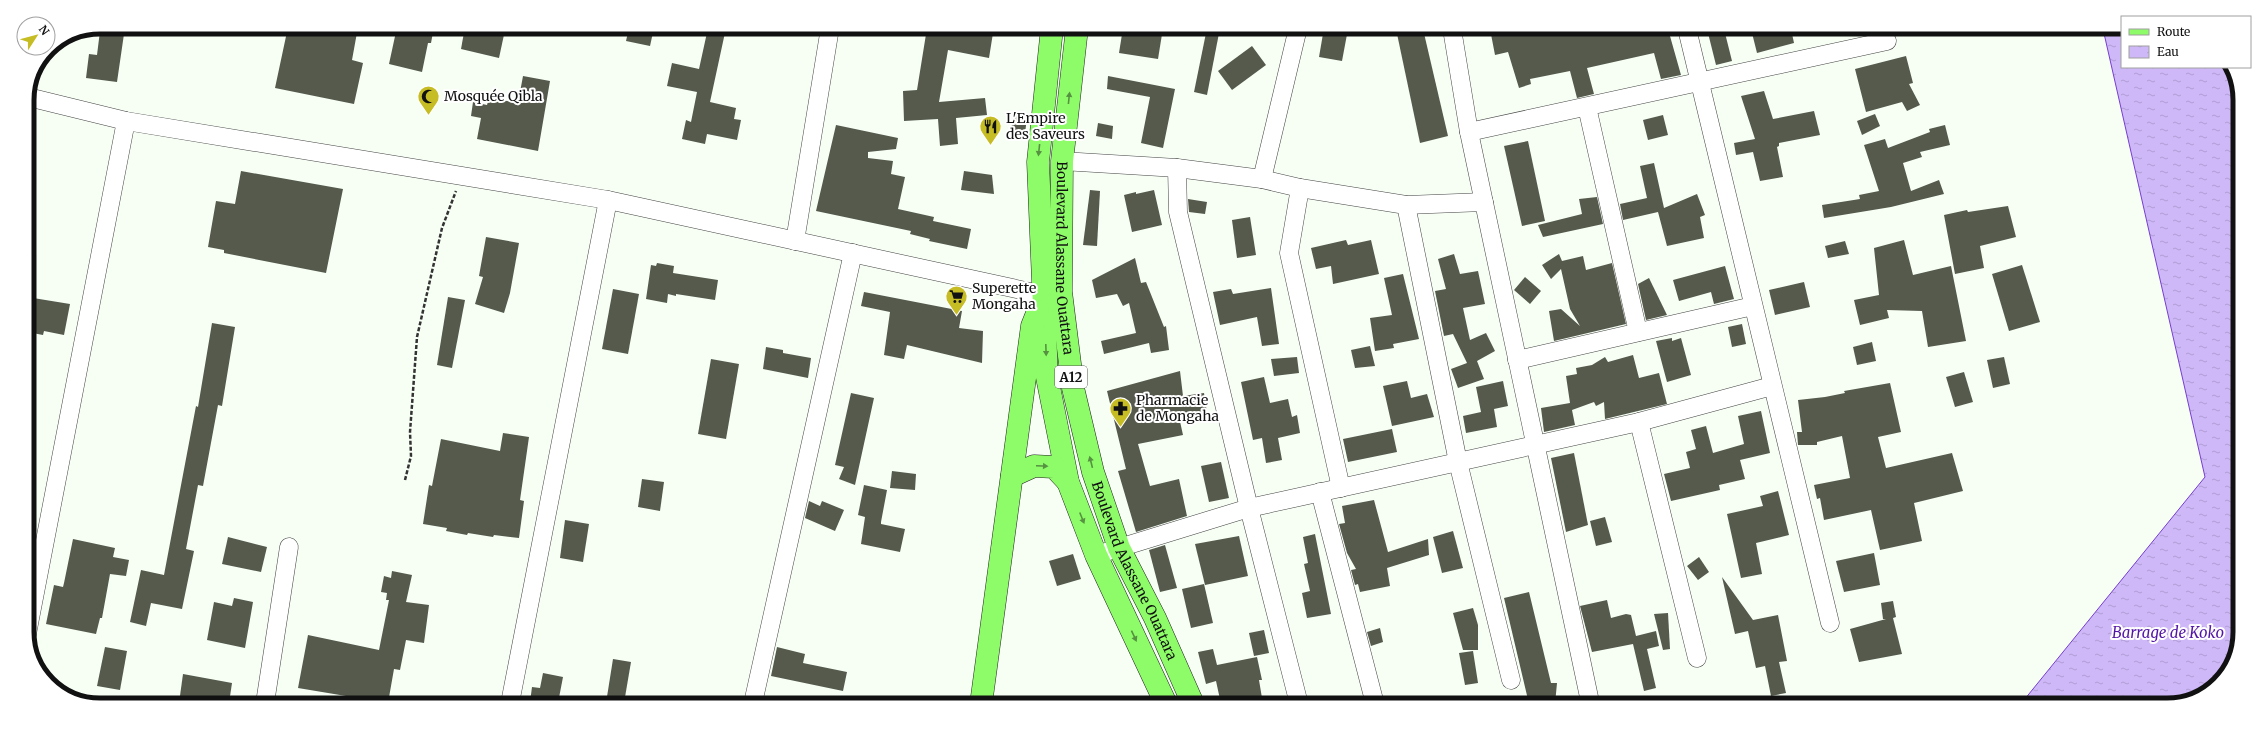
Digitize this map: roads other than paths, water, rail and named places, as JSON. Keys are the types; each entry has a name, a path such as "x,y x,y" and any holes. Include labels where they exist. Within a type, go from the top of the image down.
{"main road":[{"name":"Boulevard Alassane Ouattara","path":"1051,34 1038,162 1052,293 1072,388 1093,472 1119,548 1155,618 1190,698"},
{"name":"Boulevard Alassane Ouattara","path":"1076,34 1062,161 1047,377 1068,482 1096,555 1163,698"},
{"name":"A12","path":"982,698 1032,326 1052,293"},
{"path":"1012,476 1034,466 1054,467 1068,482"}],"street":[{"path":"795,241 829,34"},
{"path":"1262,179 1297,34"},
{"path":"1453,34 1469,132 1589,697"},
{"path":"1688,34 1830,623"},
{"path":"1469,132 1887,41"},
{"path":"34,98 126,121 608,200 795,241 1052,293"},
{"path":"1587,107 1638,332"},
{"path":"34,598 126,121"},
{"path":"1062,161 1177,168 1262,179 1300,188 1406,205 1484,202"},
{"path":"1177,168 1178,212 1249,508 1297,698"},
{"path":"1300,188 1289,253 1341,488"},
{"path":"511,698 608,200"},
{"path":"1406,205 1458,462 1511,680"},
{"path":"754,698 853,253"},
{"path":"1517,360 1753,306"},
{"path":"1096,555 1249,508 1639,422 1772,386"},
{"path":"1639,422 1697,658"},
{"path":"1320,492 1373,698"},
{"path":"266,698 289,547"}],"water":[{"name":"Barrage de Koko","path":"2104,34 2121,34 2121,68 2224,68 2232,87 2233,632 2231,649 2222,668 2214,679 2196,691 2188,694 2167,698 2026,698 2205,477"}],"place":[{"name":"Mosquée Qibla","path":"429,116"},
{"name":"L'Empire des Saveurs","path":"991,146"},
{"name":"Superette Mongaha","path":"956,316"},
{"name":"Pharmacie de Mongaha","path":"1120,428"}]}
